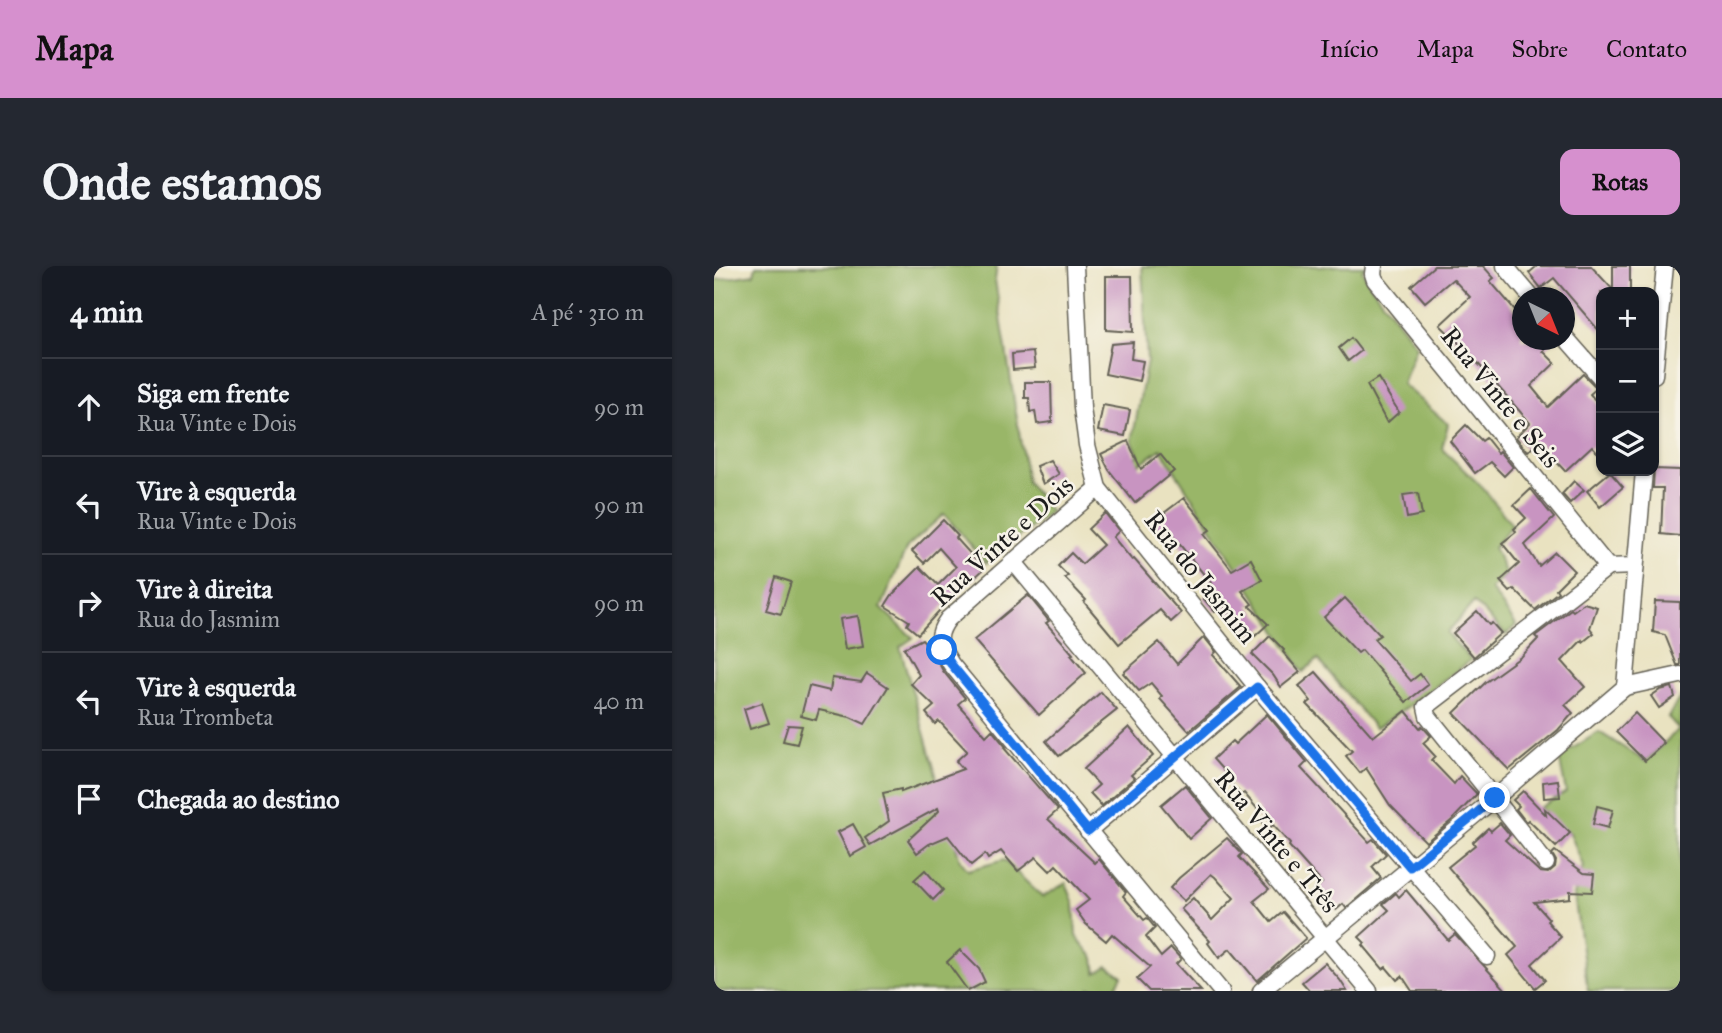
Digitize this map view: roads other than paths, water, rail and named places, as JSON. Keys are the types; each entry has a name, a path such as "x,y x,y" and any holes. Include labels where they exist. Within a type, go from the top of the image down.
{"street":[{"name":"Rua do Jasmim","path":"1075,266 1082,408 1087,445 1098,488 1257,687 1487,956"},
{"name":"Rua Vinte e Seis","path":"1374,266 1375,281 1608,567"},
{"path":"1504,266 1522,287"},
{"path":"1657,350 1665,266"},
{"path":"1575,348 1596,372"},
{"path":"1625,687 1644,476"},
{"name":"Rua Vinte e Dois","path":"1098,488 948,619 940,629 939,638 951,664 1221,991"},
{"name":"Rua Vinte e Três","path":"1013,561 1369,991"},
{"path":"1546,863 1428,716 1426,707 1608,567 1635,566"},
{"path":"1261,991 1625,687 1680,675"},
{"path":"1088,831 1257,687"}]}
